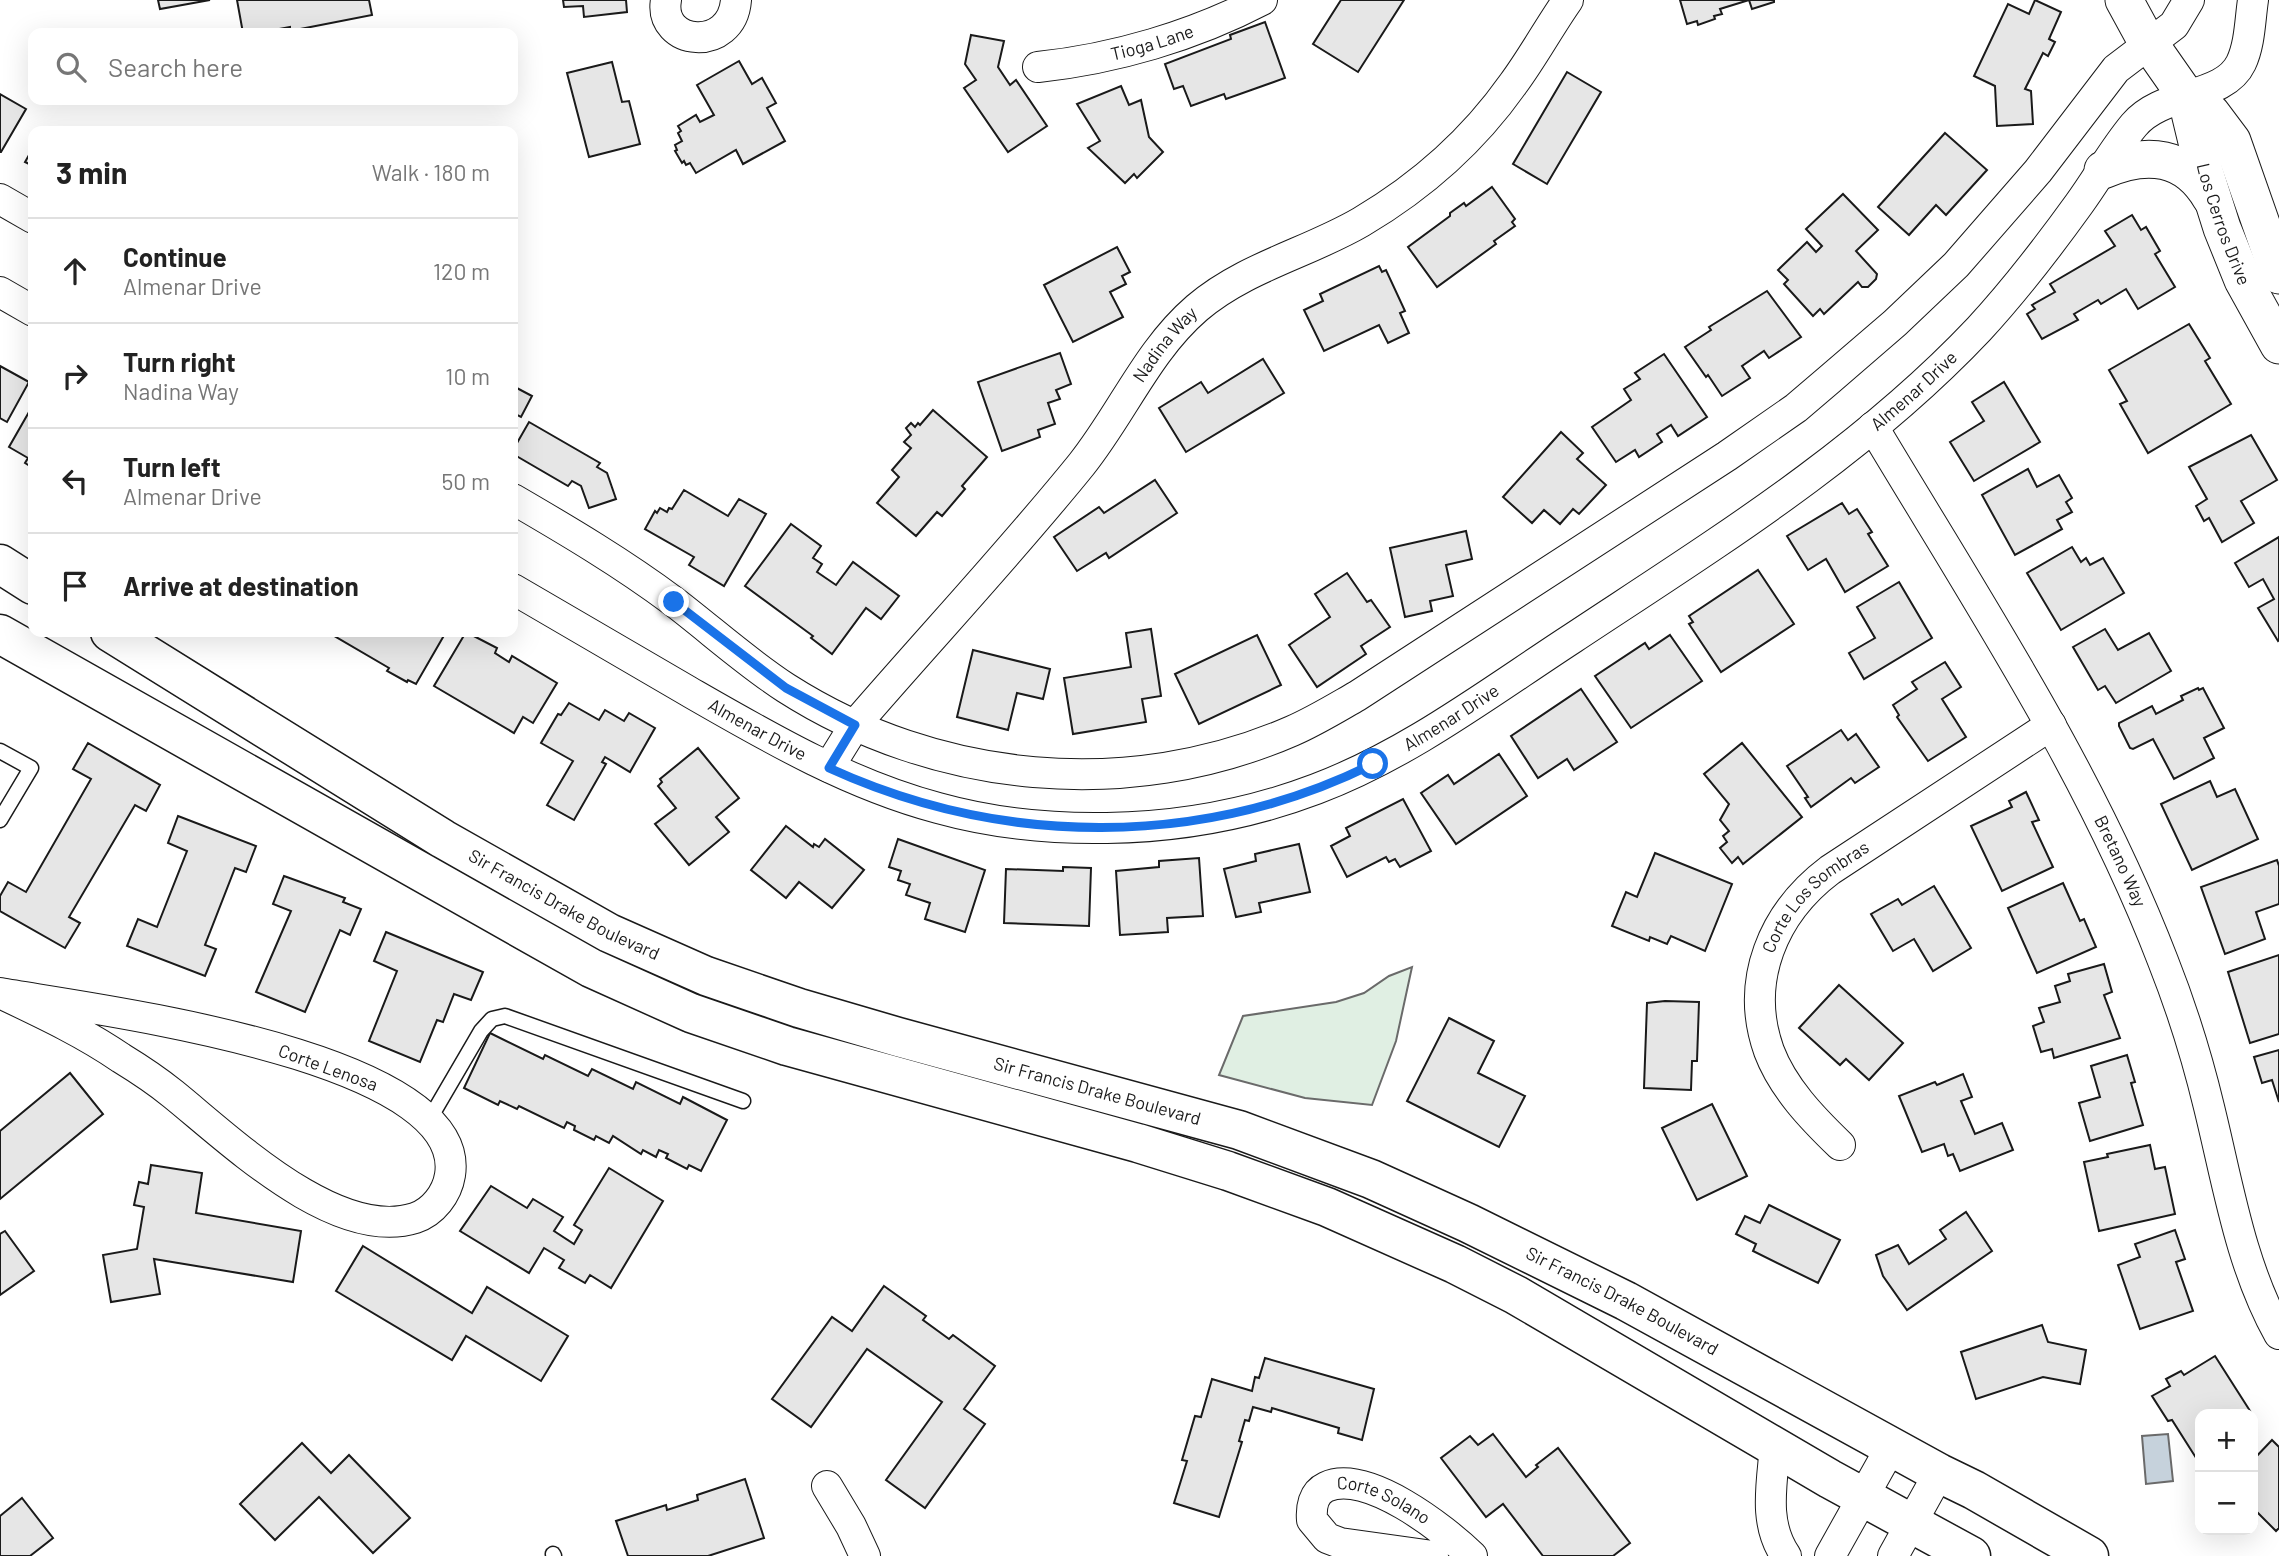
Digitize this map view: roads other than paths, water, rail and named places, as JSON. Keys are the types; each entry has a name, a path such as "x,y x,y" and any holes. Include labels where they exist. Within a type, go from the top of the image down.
{"main road":[{"path":"0,564 28,582"},
{"path":"0,634 591,968 691,1013 787,1046 1138,1143 1228,1171 1327,1207 1444,1259 1516,1295 1774,1446 1971,1556"},
{"name":"Sir Francis Drake Boulevard","path":"118,637 443,839 609,933 706,976 799,1008 1239,1130 1371,1180 1468,1223 1636,1306 1939,1474 1974,1490 2088,1556"}],"street":[{"path":"666,0 665,14 670,24 689,37 700,38 711,37 729,23 735,13 736,0"},
{"name":"Tioga Lane","path":"1038,67 1100,58 1136,48 1220,20 1262,0"},
{"name":"Nadina Way","path":"829,768 855,725 1081,464 1146,367 1179,326 1198,307 1241,278 1342,233 1394,201 1435,171 1463,145 1496,107 1569,0"},
{"name":"Los Cerros Drive","path":"2124,0 2149,44 2186,96 2211,113 2232,141 2279,275"},
{"path":"518,502 620,564 786,688 855,725 916,749 963,763 1035,772 1091,775 1154,770 1220,756 1294,731 1325,715 1796,408 1895,323 1956,265 2038,171 2108,78 2126,60 2174,25 2189,0"},
{"name":"Almenar Drive","path":"518,592 760,733 829,768 936,808 1007,821 1106,828 1164,824 1227,814 1285,800 1344,778 1440,726 1764,511 1836,458 1943,365 1987,320 2034,264 2131,128 2158,106 2221,83 2239,69 2247,46 2253,0"},
{"name":"Los Cerros Drive","path":"2186,96 2214,204 2243,280 2279,345"},
{"path":"2103,170 2127,162 2152,159 2178,164 2198,179 2214,204"},
{"path":"0,198 28,215"},
{"path":"0,292 28,308"},
{"name":"Bretano Way","path":"1873,427 2051,724 2116,848 2168,972 2196,1052 2249,1265 2279,1334"},
{"name":"Corte Los Sombras","path":"1840,1145 1805,1109 1769,1051 1762,1017 1761,982 1765,960 1779,925 1800,895 1830,870 2051,724"},
{"name":"Corte Lenosa","path":"0,993 155,1020 293,1053 365,1078 402,1098 429,1120 446,1145 451,1161 447,1188 429,1210 415,1217 386,1221 354,1216 317,1202 257,1161 170,1091 120,1057 71,1027 0,993"},
{"path":"1774,1446 1771,1511 1776,1539 1786,1556"},
{"path":"1830,1556 1891,1447"},
{"path":"1893,1556 1939,1474"},
{"name":"Corte Solano","path":"1433,1556 1340,1543 1326,1538 1312,1520 1313,1501 1320,1490 1326,1487 1344,1482 1363,1484 1389,1496 1424,1518 1472,1556"},
{"path":"827,1486 865,1556"}],"lane":[{"path":"0,751 31,768 0,820"},
{"path":"429,1120 481,1031 492,1019 505,1016 743,1101"}]}
